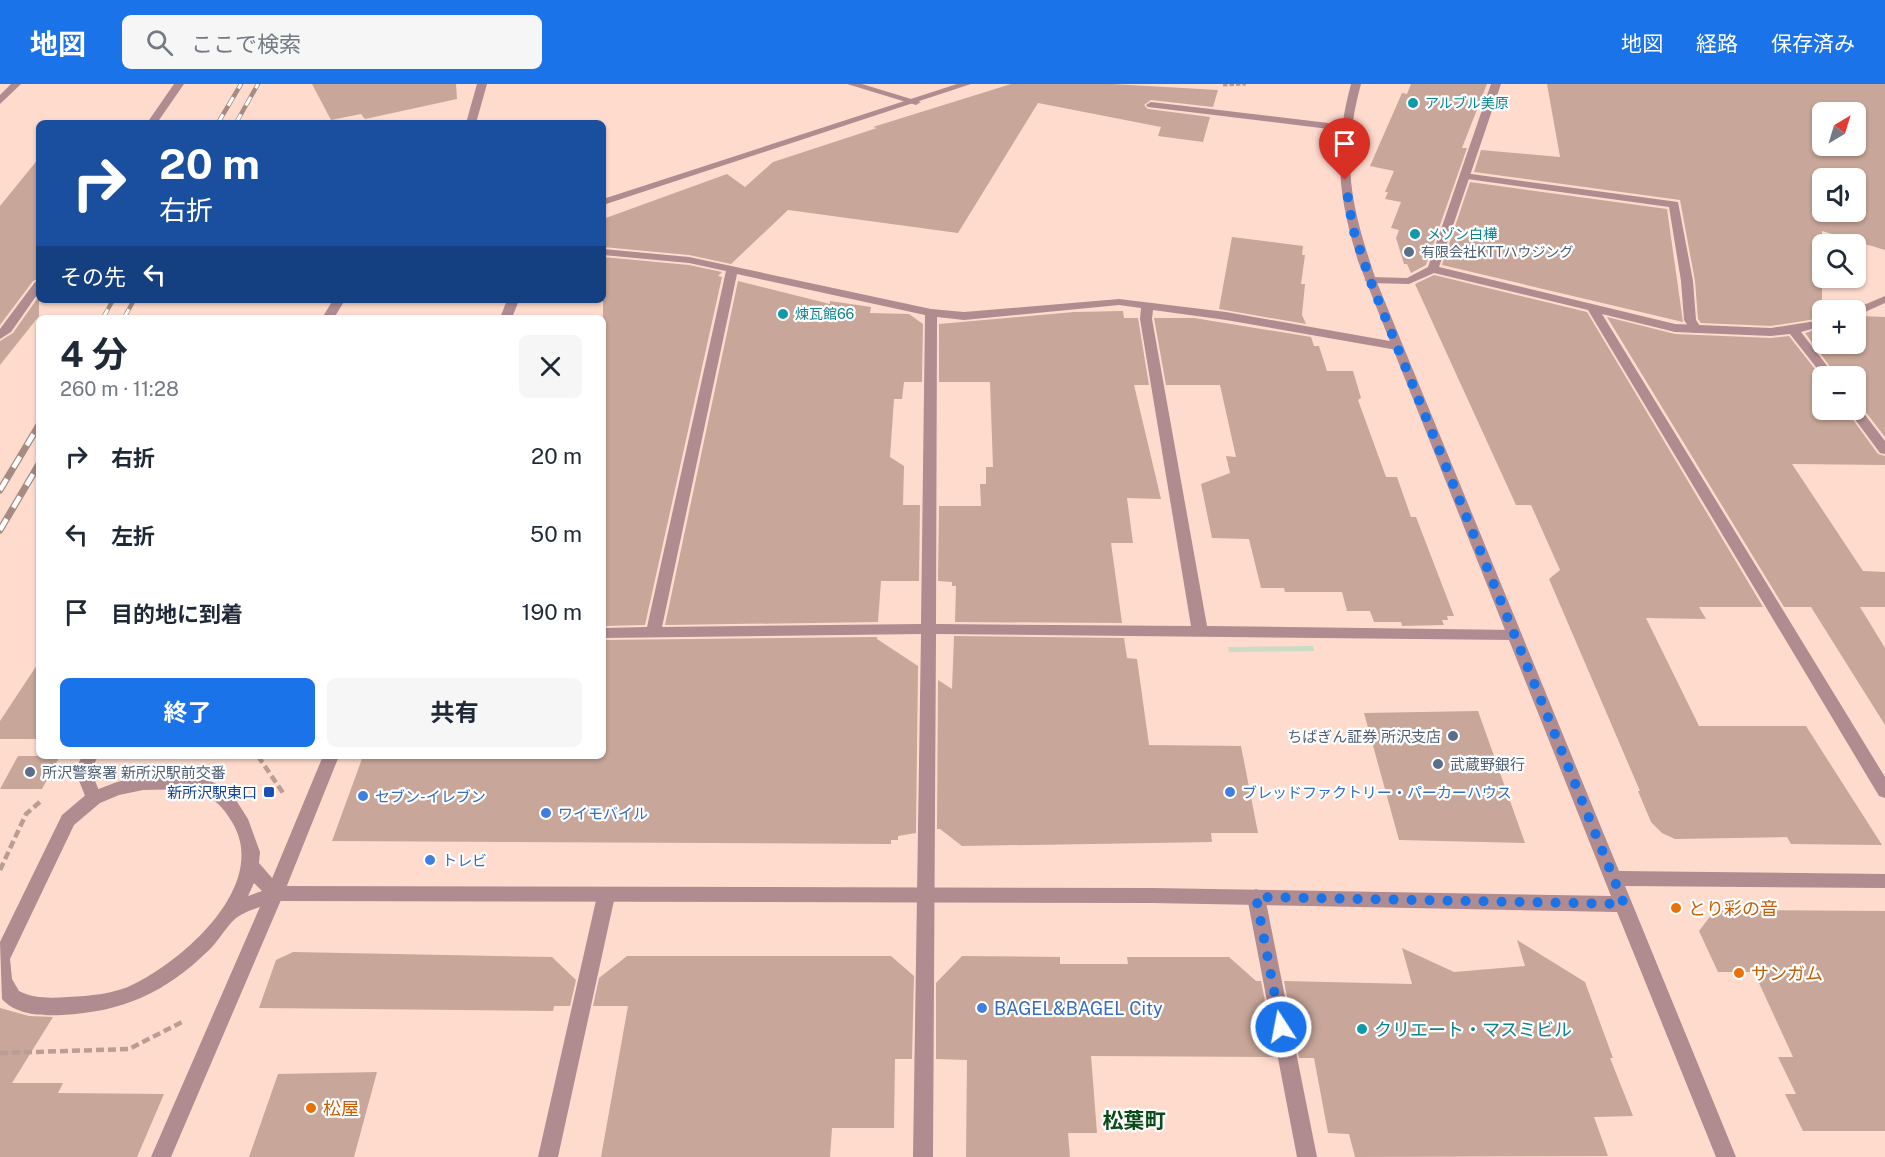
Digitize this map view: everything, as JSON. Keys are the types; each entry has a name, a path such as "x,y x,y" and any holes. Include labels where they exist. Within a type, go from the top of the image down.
{"street":[{"path":"0,101 16,84"},
{"path":"154,120 179,84"},
{"path":"472,120 482,84"},
{"path":"852,84 916,102"},
{"path":"606,201 966,84"},
{"path":"1356,84 1345,128 1343,161 1346,199 1353,229 1370,280 1726,1157"},
{"path":"1433,269 1496,84"},
{"path":"1151,105 1345,128"},
{"path":"1464,176 1674,204 1687,281 1690,320 1696,329"},
{"path":"606,252 689,260 931,313 964,316 1119,302 1226,316 1397,346"},
{"path":"1370,280 1409,280 1433,269 1675,328 1771,332 1812,325"},
{"path":"653,633 732,270"},
{"path":"2,330 36,288"},
{"path":"1866,308 1885,299"},
{"path":"1147,306 1146,319 1200,632"},
{"path":"1593,309 1885,791"},
{"path":"923,1157 928,895 927,630 931,313"},
{"path":"1793,330 1821,366"},
{"path":"1862,420 1885,450"},
{"path":"606,633 927,630 1514,635"},
{"path":"89,759 83,771 94,798"},
{"path":"161,1157 275,893 330,759"},
{"path":"143,783 192,783 214,790 237,814 249,835 252,868 231,912 202,945 140,992 101,1004 38,1007 13,998 1,980 1,959 68,820 94,798 117,789 143,783"},
{"path":"252,868 275,893"},
{"path":"1612,879 1885,882"},
{"path":"231,912 275,893 1256,897 1624,904"},
{"path":"548,1157 606,896"},
{"path":"1256,897 1306,1157"}],"path":[{"path":"260,759 284,794"},
{"path":"0,870 3,858 26,814 43,800"}],"green space":[{"path":"1313,646 1314,651 1229,652 1228,647"}],"building":[{"path":"312,84 456,84 457,99 365,119 361,114 331,120"},
{"path":"1011,84 1112,84 1218,90 1213,107 1151,100 1144,105 1148,109 1210,117 1203,142 1158,136 1161,127 1038,103 958,233 788,210 731,264 689,255 606,247 606,218 727,174 745,187 773,162 877,128 873,127"},
{"path":"1411,84 1487,84 1462,148 1467,148 1426,265 1411,273 1407,264 1404,264 1396,238 1399,230 1391,228 1401,202 1385,199 1388,192 1385,192 1394,171 1370,166 1402,93 1407,94"},
{"path":"1547,84 1885,84 1885,250 1866,244 1866,234 1832,234 1822,231 1822,234 1812,234 1812,288 1822,288 1822,300 1812,300 1812,320 1771,326 1701,323 1698,319 1695,281 1680,200 1474,172 1481,150 1560,157"},
{"path":"36,162 36,280 0,325 0,206"},
{"path":"1470,182 1667,209 1683,322 1442,265"},
{"path":"1232,237 1303,246 1302,255 1305,255 1301,284 1305,284 1302,315 1306,324 1219,309"},
{"path":"606,257 689,265 722,272 718,276 722,277 645,625 606,626 606,315 603,315 603,303 606,303"},
{"path":"1434,275 1587,312 1763,607 1699,607 1706,619 1646,618 1699,726 1806,726 1882,845 1791,844 1787,837 1675,839 1662,833 1651,822 1638,791 1640,791 1549,579 1560,570 1531,505 1516,505 1415,284"},
{"path":"738,281 830,304 830,301 871,307 870,313 909,314 923,324 922,382 904,382 902,399 894,399 890,457 904,466 903,505 920,505 919,581 881,581 878,622 665,625"},
{"path":"36,300 36,303 39,303 39,315 36,315 36,320 0,365 0,341 13,333"},
{"path":"1123,311 1124,318 1138,318 1149,385 1134,385 1161,499 1127,498 1133,543 1111,543 1122,623 955,622 956,586 952,586 952,582 938,581 939,506 981,506 980,484 986,484 986,467 993,467 990,382 939,382 939,324 1074,312"},
{"path":"1866,316 1885,317 1885,437 1866,412 1866,366 1830,366 1821,354 1866,354"},
{"path":"1607,317 1675,334 1771,338 1789,336 1813,366 1812,420 1853,420 1878,454 1885,456 1885,465 1792,464 1863,571 1885,572 1885,607 1860,607 1885,648 1885,725 1811,607 1784,607"},
{"path":"1154,318 1194,318 1311,337 1314,346 1319,346 1327,371 1353,371 1361,398 1358,400 1386,477 1397,477 1411,517 1416,517 1454,616 1447,616 1448,620 1442,620 1444,625 1402,626 1401,622 1374,622 1370,611 1347,611 1342,592 1285,592 1284,588 1261,588 1249,539 1212,538 1201,484 1230,473 1226,456 1236,457 1220,385 1166,385"},
{"path":"1812,331 1812,342 1805,333"},
{"path":"954,636 1124,638 1127,658 1137,659 1149,745 1241,746 1258,833 1211,833 1212,842 962,846 937,829 938,680 952,689"},
{"path":"877,637 918,666 916,833 898,836 898,840 891,840 891,844 332,841 362,759 606,759 606,640"},
{"path":"36,667 36,739 0,739 0,721"},
{"name":"武蔵野銀行","path":"1478,711 1525,843 1399,840 1364,713"},
{"name":"所沢警察署 新所沢駅前交番","path":"18,756 58,759 42,789 0,789"},
{"path":"1715,910 1885,911 1885,1131 1803,1131 1785,1094 1796,1094 1778,1057 1793,1057 1754,972 1718,972 1699,931"},
{"path":"1517,940 1585,982 1613,1058 1610,1058 1633,1116 1594,1117 1608,1156 1355,1157 1349,1134 1328,1133 1314,1058 1299,1058 1284,981 1412,984 1402,948 1454,972 1525,966"},
{"path":"293,952 552,957 576,980 570,1006 554,1006 553,1011 259,1008 276,960"},
{"path":"627,956 891,956 914,976 912,1059 895,1059 894,1128 832,1128 830,1157 601,1157 628,1006 593,1006 599,978"},
{"path":"962,956 1060,957 1060,964 1128,964 1127,957 1229,957 1256,981 1261,981 1276,1057 1091,1056 1097,1133 1068,1133 1070,1157 966,1157 967,1060 936,1059 936,983"},
{"path":"0,1008 29,1016 53,1017 12,1083 63,1083 58,1093 164,1094 137,1157 0,1157"},
{"path":"377,1072 354,1157 249,1157 278,1074"}],"railway":[{"path":"220,120 241,84"},
{"path":"238,120 258,84"},
{"path":"105,315 111,303"},
{"path":"126,315 132,303"},
{"path":"0,490 36,430"},
{"path":"0,530 36,469"}],"place":[{"name":"アルブル美原","path":"1413,103"},
{"name":"メゾン白樺","path":"1415,234"},
{"name":"有限会社KTTハウジング","path":"1409,252"},
{"name":"煉瓦館66","path":"783,314"},
{"name":"ちばぎん証券 所沢支店","path":"1453,736"},
{"name":"武蔵野銀行","path":"1438,764"},
{"name":"所沢警察署 新所沢駅前交番","path":"30,772"},
{"name":"新所沢駅東口","path":"269,792"},
{"name":"ブレッドファクトリー・パーカーハウス","path":"1230,792"},
{"name":"セブン-イレブン","path":"363,796"},
{"name":"ワイモバイル","path":"546,813"},
{"name":"トレビ","path":"430,860"},
{"name":"とり彩の音","path":"1676,908"},
{"name":"サンガム","path":"1739,973"},
{"name":"BAGEL&BAGEL City","path":"982,1008"},
{"name":"クリエート・マスミビル","path":"1362,1029"},
{"name":"松屋","path":"311,1108"}],"district":[{"name":"松葉町","path":"1134,1120"}],"route":[{"path":"1281,1027 1256,897 1624,904 1370,280 1353,229 1346,199 1345,180"}]}
